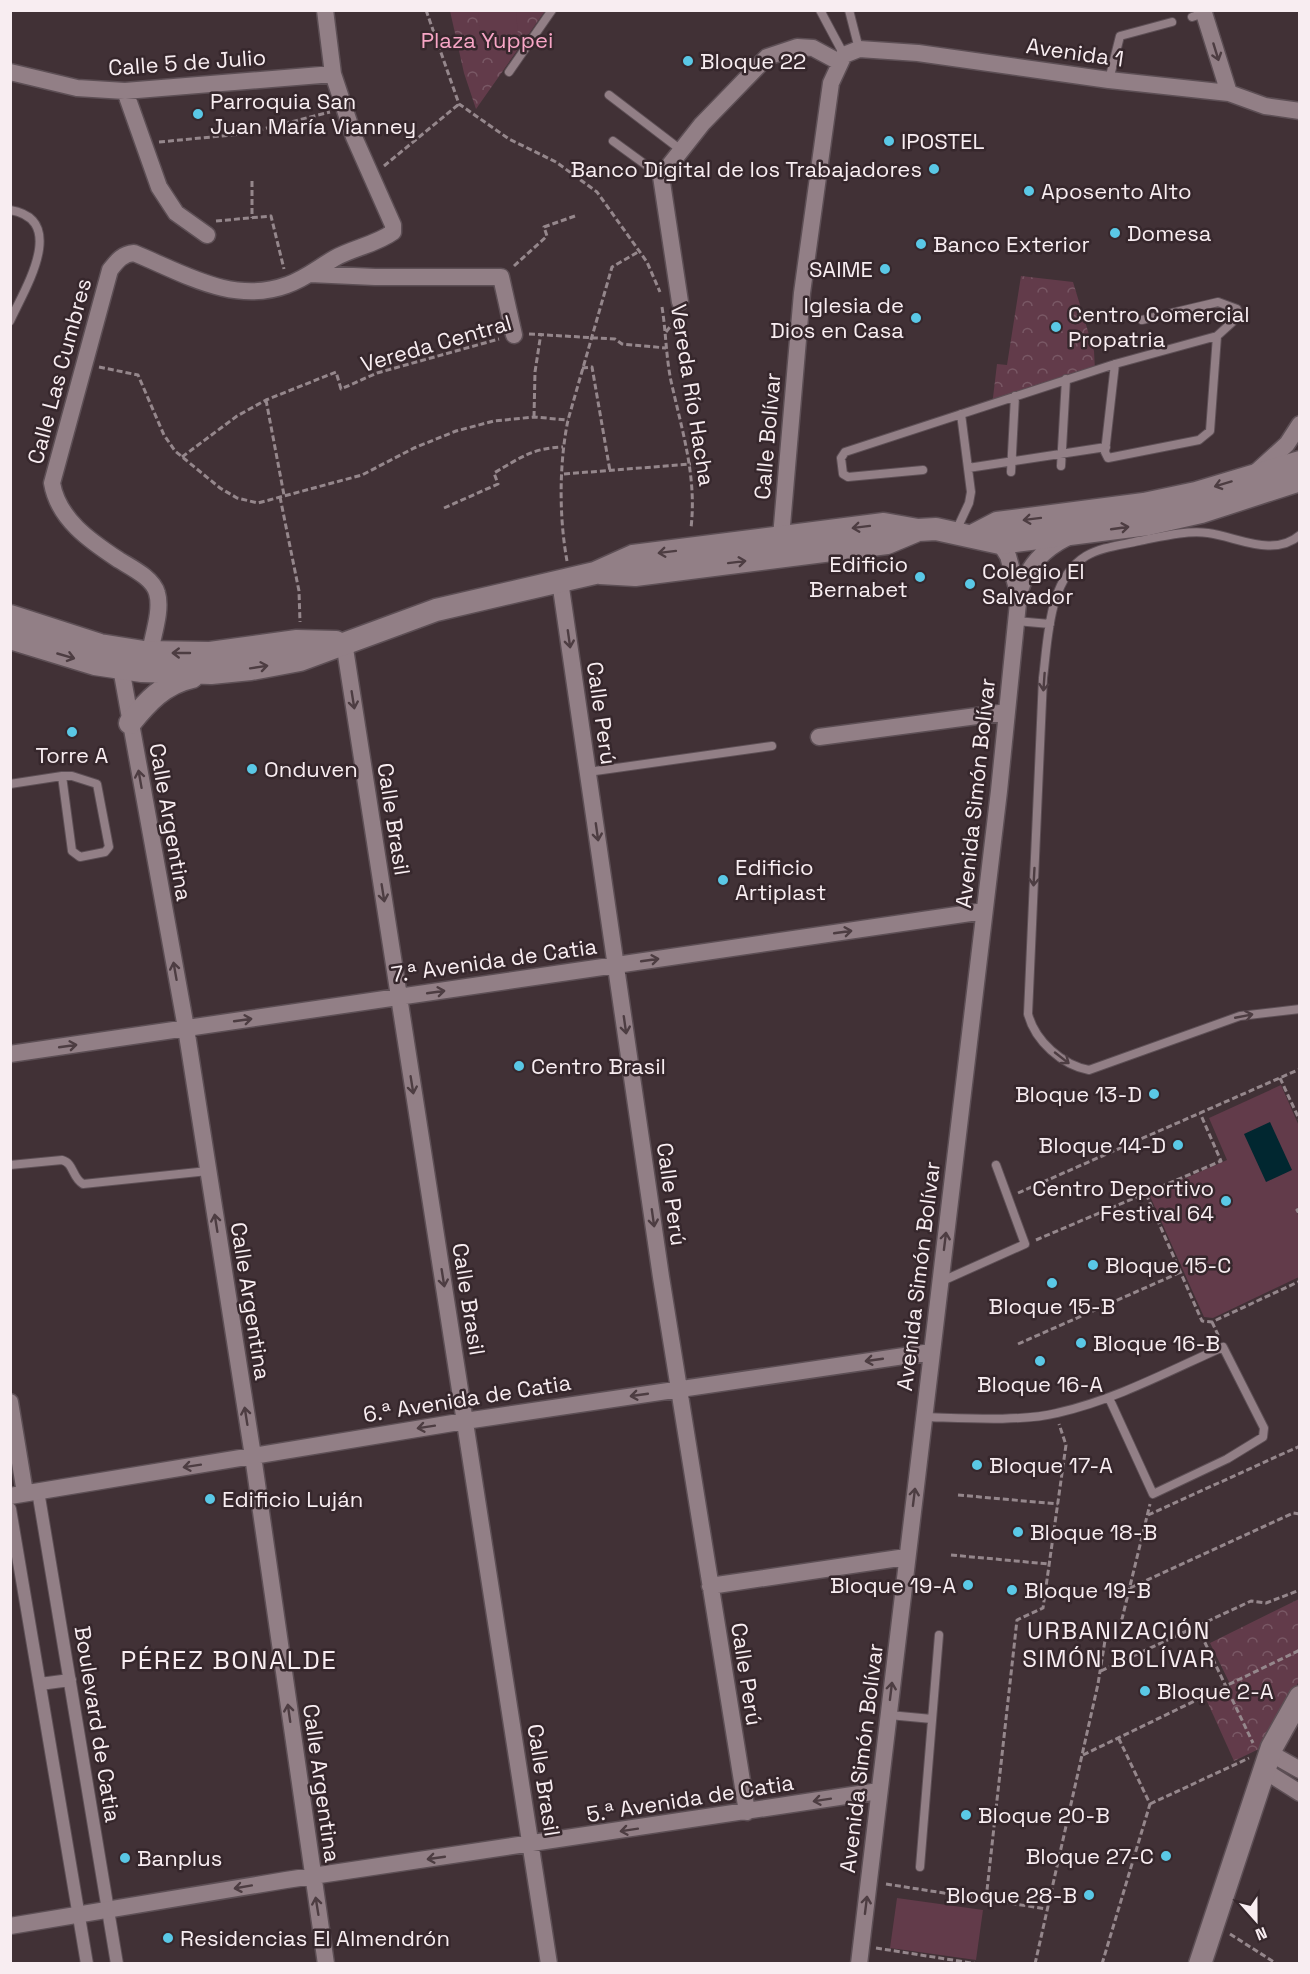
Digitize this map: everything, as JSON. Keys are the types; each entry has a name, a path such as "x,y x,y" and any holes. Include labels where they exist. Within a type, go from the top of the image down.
{"main road":[{"path":"964,534 998,523 1144,504 1196,492 1299,462"},
{"path":"130,723 148,701 164,688 183,679 300,660 436,610 595,573 633,556 884,524 964,534 1000,543 1148,524 1201,512 1299,480"},
{"path":"595,573 635,575 887,543 918,530"},
{"path":"11,624 95,664 150,652 210,653 297,641 344,642"},
{"path":"123,658 177,674 211,673"},
{"path":"1200,1964 1266,1756 1299,1699"}],"street":[{"path":"310,274 334,258 393,232 395,229 354,137 344,106 346,107 333,74 325,10"},
{"path":"1200,13 1228,93"},
{"path":"680,302 661,176 702,124 767,57 797,47 813,48 847,56"},
{"name":"Avenida 1","path":"847,56 918,53 1109,80 1228,93 1265,105 1299,111"},
{"name":"Calle Bolívar","path":"781,537 802,293 831,83 847,56"},
{"name":"Calle 5 de Julio","path":"10,72 77,88 125,92 333,74"},
{"path":"125,92 159,187 176,213 207,235"},
{"name":"Calle Las Cumbres","path":"150,652 158,602 157,590 136,570 76,528 54,495 52,483 110,270 120,258 134,253 219,289 245,293 288,285 310,274 375,277 501,277"},
{"path":"501,277 513,335"},
{"path":"1253,475 1287,444 1299,424"},
{"name":"Avenida Simón Bolívar","path":"859,1964 984,911 1019,592 1026,572 1035,560 1050,547 1077,533"},
{"name":"Avenida Simón Bolívar","path":"1000,543 1008,556 1019,592"},
{"name":"Calle Perú","path":"565,580 588,772 678,1389 747,1812"},
{"name":"Calle Brasil","path":"344,642 549,1964"},
{"name":"Calle Argentina","path":"123,658 130,723 186,1029 253,1456 326,1964"},
{"path":"819,737 1007,712"},
{"name":"7.ª Avenida de Catia","path":"10,1054 984,911"},
{"name":"6.ª Avenida de Catia","path":"24,1493 465,1420 932,1352"},
{"path":"10,1402 24,1493"},
{"name":"Boulevard de Catia","path":"24,1493 70,1680 117,1964"},
{"path":"10,1509 87,1964"},
{"path":"710,1586 906,1557"},
{"path":"40,1684 70,1680"},
{"path":"1266,1756 1299,1770"},
{"path":"1266,1756 1299,1793"},
{"name":"5.ª Avenida de Catia","path":"10,1926 312,1876 531,1845 879,1791"}],"lane":[{"path":"509,72 552,10"},
{"path":"820,10 847,56"},
{"path":"847,56 849,10"},
{"path":"1109,80 1120,36 1172,22"},
{"path":"609,95 681,150"},
{"path":"613,141 661,176"},
{"path":"10,210 28,216 39,226 41,238 39,253 10,321"},
{"path":"923,470 848,477 843,474 841,458 845,452 1015,396 1115,364 1218,336 1238,317 1237,309 1230,304 1218,302 1142,320"},
{"path":"1115,364 1106,457 1111,459 1199,440 1208,435 1218,336"},
{"path":"1060,466 1066,380"},
{"path":"1011,467 1015,396"},
{"path":"961,414 968,468 969,503 964,534"},
{"path":"968,468 1011,467 1106,447"},
{"path":"1299,535 1284,545 1272,547 1207,533 1188,533 1100,550 1086,556 1066,579 1050,624 1043,678 1028,1014 1031,1026 1040,1040 1076,1068 1089,1071 1240,1016 1299,1009"},
{"path":"1016,621 1050,624"},
{"path":"588,772 772,746"},
{"path":"10,784 62,776 93,781 99,787 109,847 105,852 81,857 72,851 62,776"},
{"path":"10,1165 62,1160 69,1163 75,1177 83,1184 208,1171"},
{"path":"940,1282 1025,1244 996,1165"},
{"path":"924,1417 982,1418 1055,1414 1109,1398 1223,1347 1264,1428 1263,1437 1257,1444 1153,1494 1109,1398"},
{"path":"920,1868 939,1635"},
{"path":"889,1715 932,1719"}],"path":[{"path":"371,177 459,104 426,10"},
{"name":"Vereda Río Hacha","path":"459,104 509,139 556,162 597,192 647,262 656,280 665,323 671,381 691,464 693,512 689,549"},
{"path":"144,144 243,134 294,123 346,107"},
{"path":"252,181 252,218"},
{"path":"190,223 271,216 288,285"},
{"path":"501,277 547,236 544,227 575,216"},
{"path":"565,580 563,474 568,420 589,339 612,267 638,252"},
{"path":"534,417 535,372 541,333"},
{"name":"Vereda Central","path":"266,400 336,372 341,389 377,373 513,335 541,333 589,339 615,339 622,344 666,348"},
{"path":"84,363 138,375 164,435 182,457 220,488 237,498 258,503 362,475 414,447 456,431 494,421 534,417 568,420"},
{"path":"581,368 592,367 610,471"},
{"path":"182,457 237,416 266,400 299,591 301,615 297,641"},
{"path":"444,508 498,484 494,473 529,453 540,448 564,447"},
{"path":"563,474 691,464"},
{"path":"1009,1197 1299,1070"},
{"path":"1280,1078 1299,1121"},
{"path":"1025,1244 1055,1234 1221,1161 1200,1113"},
{"path":"1146,1194 1202,1321 1212,1322 1299,1281"},
{"path":"1299,1209 1297,1210 1299,1215"},
{"path":"1018,1344 1181,1272"},
{"path":"986,1899 1017,1620 1043,1608 1058,1504 1066,1445 1055,1414"},
{"path":"1148,1515 1299,1446"},
{"path":"1035,1964 1082,1756 1107,1628 1122,1619 1153,1494"},
{"path":"958,1495 1058,1504"},
{"path":"1130,1588 1293,1513 1299,1514"},
{"path":"951,1555 1049,1564"},
{"path":"1100,1671 1251,1600 1266,1603 1299,1590"},
{"path":"1150,1804 1266,1756 1226,1686 1197,1626"},
{"path":"1082,1756 1299,1650"},
{"path":"1102,1964 1150,1804 1119,1738"},
{"path":"869,1881 1047,1909"},
{"path":"1213,1924 1276,1964"},
{"path":"861,1946 978,1964"},
{"path":"945,1959 945,1964"}],"green space":[{"name":"Plaza Yuppei","path":"450,11 545,11 476,109 464,73"},
{"path":"478,11 516,11 518,36 480,40"},
{"path":"1021,276 1073,282 1094,351 1095,370 992,406 997,364 1007,365"},
{"name":"Centro Deportivo Festival 64","path":"1281,1085 1299,1126 1299,1207 1296,1209 1299,1218 1299,1277 1213,1318 1204,1317 1149,1194 1227,1160 1209,1118"},
{"path":"1299,1599 1299,1681 1261,1748 1234,1761 1206,1699 1231,1686 1210,1643"},
{"path":"897,1898 983,1910 976,1960 890,1948"}],"water":[{"path":"1270,1122 1292,1170 1266,1182 1244,1134"}],"place":[{"name":"Bloque 22","path":"688,61"},
{"name":"Parroquia San Juan María Vianney","path":"198,114"},
{"name":"IPOSTEL","path":"889,141"},
{"name":"Banco Digital de los Trabajadores","path":"934,169"},
{"name":"Aposento Alto","path":"1029,191"},
{"name":"Domesa","path":"1115,233"},
{"name":"Banco Exterior","path":"921,244"},
{"name":"SAIME","path":"885,269"},
{"name":"Iglesia de Dios en Casa","path":"916,318"},
{"name":"Centro Comercial Propatria","path":"1056,327"},
{"name":"Edificio Bernabet","path":"920,577"},
{"name":"Colegio El Salvador","path":"970,584"},
{"name":"Torre A","path":"72,732"},
{"name":"Onduven","path":"252,769"},
{"name":"Edificio Artiplast","path":"723,880"},
{"name":"Centro Brasil","path":"519,1066"},
{"name":"Bloque 13-D","path":"1154,1094"},
{"name":"Bloque 14-D","path":"1178,1145"},
{"name":"Centro Deportivo Festival 64","path":"1226,1201"},
{"name":"Bloque 15-C","path":"1093,1265"},
{"name":"Bloque 15-B","path":"1052,1283"},
{"name":"Bloque 16-B","path":"1081,1343"},
{"name":"Bloque 16-A","path":"1040,1361"},
{"name":"Bloque 17-A","path":"977,1465"},
{"name":"Edificio Luján","path":"210,1499"},
{"name":"Bloque 18-B","path":"1018,1532"},
{"name":"Bloque 19-A","path":"968,1585"},
{"name":"Bloque 19-B","path":"1012,1590"},
{"name":"Bloque 2-A","path":"1145,1691"},
{"name":"Bloque 20-B","path":"966,1815"},
{"name":"Bloque 27-C","path":"1166,1856"},
{"name":"Banplus","path":"125,1858"},
{"name":"Bloque 28-B","path":"1089,1895"},
{"name":"Residencias El Almendrón","path":"168,1938"}],"district":[{"name":"URBANIZACIÓN SIMÓN BOLÍVAR","path":"1119,1644"},
{"name":"PÉREZ BONALDE","path":"229,1660"}]}
